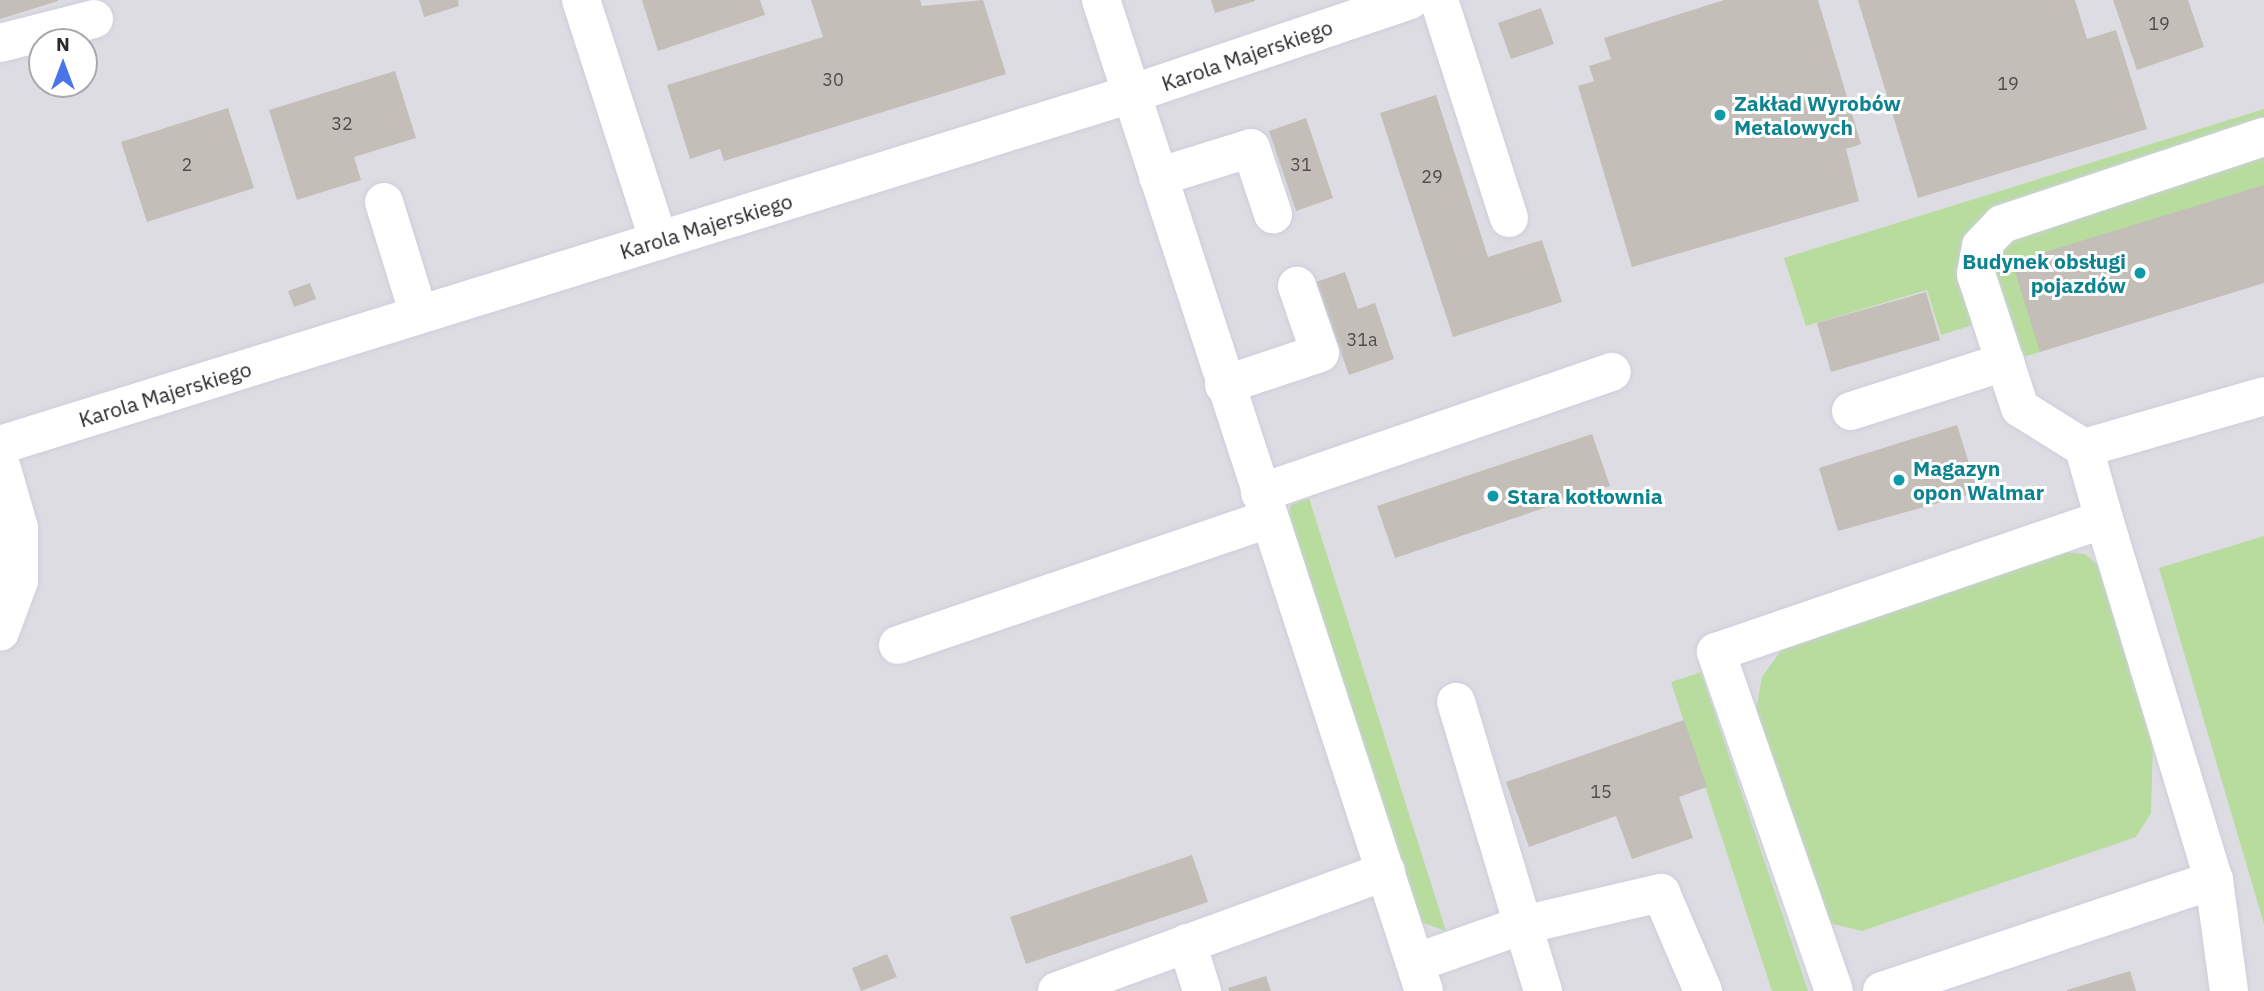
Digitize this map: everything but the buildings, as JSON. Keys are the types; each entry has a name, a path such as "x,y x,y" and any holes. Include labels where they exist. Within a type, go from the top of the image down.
{"street":[{"path":"581,0 659,241"},
{"path":"1101,0 1224,385 1420,977 1523,925 1661,893 1703,991"},
{"path":"1440,0 1508,218"},
{"name":"Karola Majerskiego","path":"0,445 1131,94 1402,1"},
{"path":"0,43 94,19"},
{"path":"2229,991 2214,880 2084,448 2020,408 1976,274 1989,234 2002,224 2264,137"},
{"path":"1158,177 1251,148 1273,214"},
{"path":"384,202 419,315"},
{"path":"1224,385 1320,353 1297,286"},
{"path":"1851,411 2005,362"},
{"path":"898,645 1612,372"},
{"path":"2084,448 2264,396"},
{"path":"0,462 19,528 19,581 0,632"},
{"path":"1834,991 1716,652 2104,519"},
{"path":"1456,702 1543,991"},
{"path":"1057,991 1386,871"},
{"path":"1882,991 2214,880"},
{"path":"1187,943 1202,991"}],"shaded area":[{"path":"0,0 2264,0 2264,991 0,991"}],"green space":[{"path":"2264,109 2264,185 2040,352 2020,358 2005,315 1941,335 1927,290 1806,326 1784,258"},
{"path":"1309,498 1446,931 1415,920 1287,519 1291,505"},
{"path":"2264,536 2264,924 2159,568"},
{"path":"2062,552 2085,554 2103,569 2153,741 2151,813 2136,837 1862,931 1833,924 1815,905 1756,710 1762,677 1788,641"},
{"path":"1701,672 1808,991 1772,991 1671,682"}],"place":[{"name":"Zakład Wyrobów Metalowych","path":"1720,115"},
{"name":"Budynek obsługi pojazdów","path":"2140,273"},
{"name":"Magazyn opon Walmar","path":"1899,480"},
{"name":"Stara kotłownia","path":"1493,496"}]}
